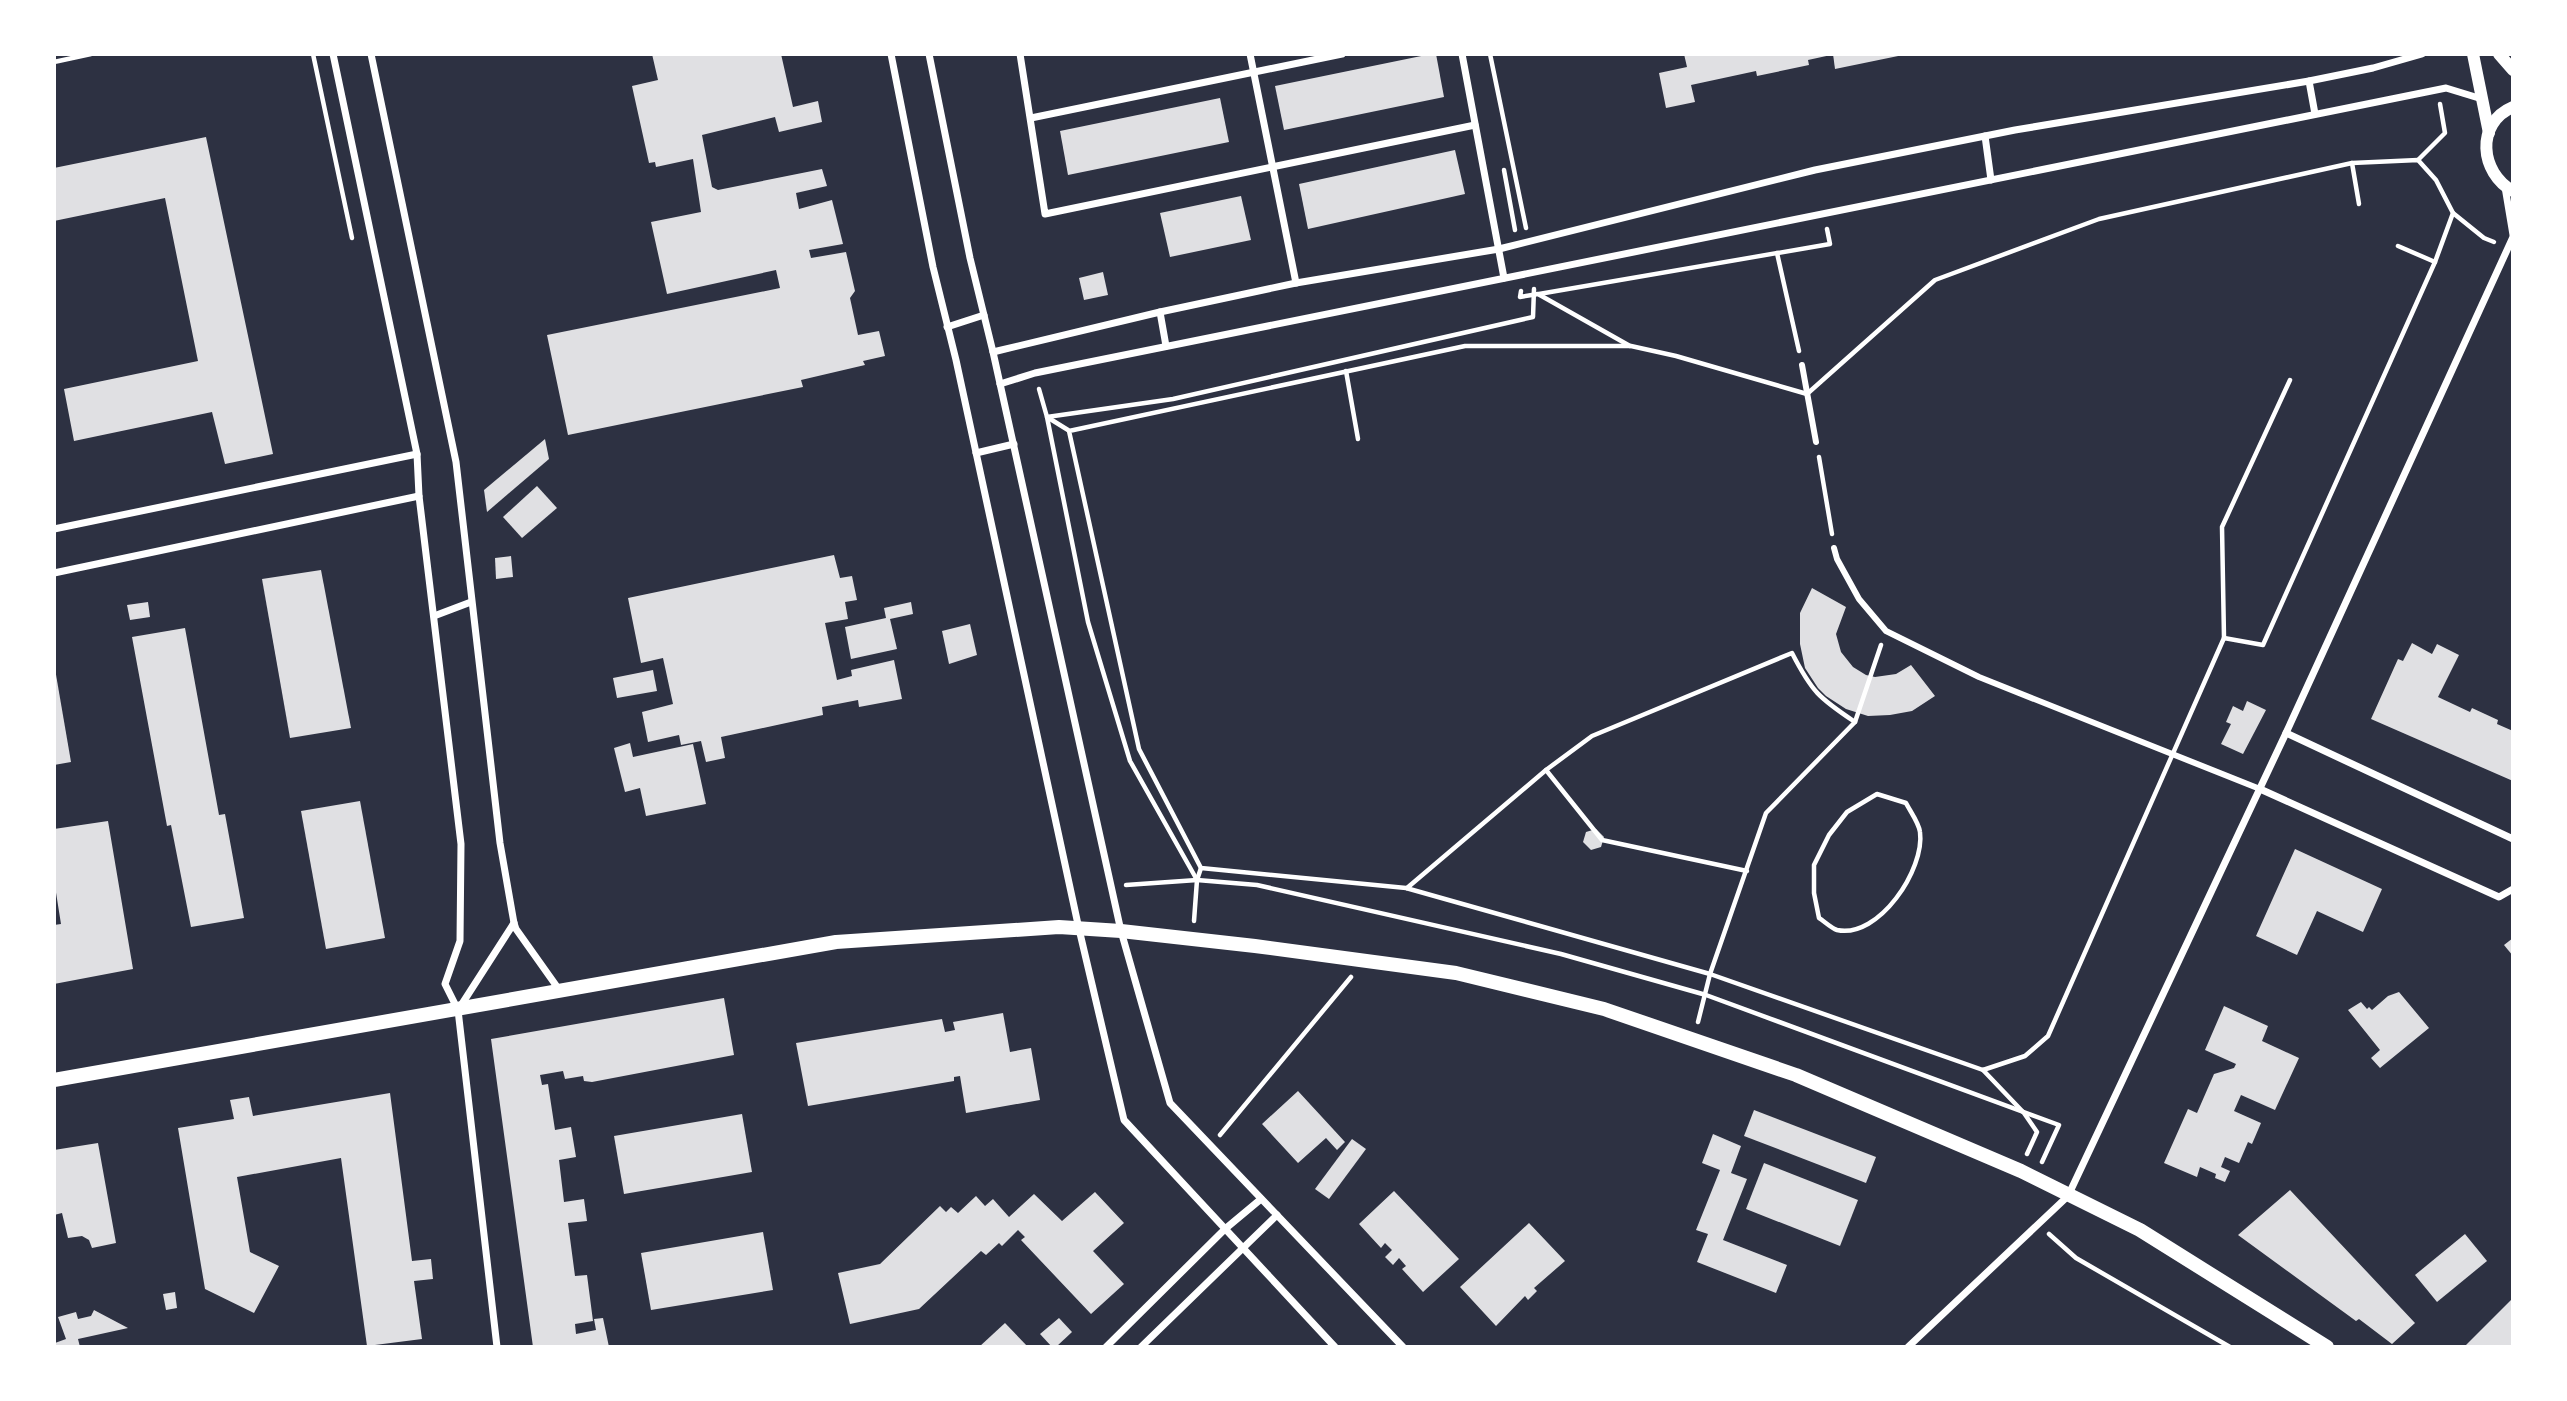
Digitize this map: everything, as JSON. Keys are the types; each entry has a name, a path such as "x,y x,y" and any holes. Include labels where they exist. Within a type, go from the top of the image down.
{"main road":[{"path":"54,1080 836,942 1059,928 1121,931 1365,959 1455,973 1590,1005 1796,1075 2034,1178 2140,1230 2327,1347"}],"street":[{"path":"333,54 417,454 419,496 461,845 460,941 445,985 458,1010 497,1347"},
{"path":"371,54 456,462 500,843 514,923 560,992"},
{"path":"891,54 933,267 1079,929 1124,1120 1335,1347"},
{"path":"929,54 970,258 1014,444 1121,931 1170,1103 1403,1347"},
{"path":"1020,54 1045,215 1475,125"},
{"path":"1250,54 1296,283"},
{"path":"1031,118 1342,54"},
{"path":"1462,54 1504,278"},
{"path":"993,352 1296,283 1499,249 1761,182 1985,136 2309,81 2373,68 2422,54"},
{"path":"2473,54 2489,133"},
{"path":"2499,54 2513,70"},
{"path":"2309,81 2315,114"},
{"path":"1000,384 1035,373 1166,346 2446,88 2482,99"},
{"path":"1908,1347 2068,1196 2286,733 2513,236 2509,189 2496,178 2488,163 2486,149 2489,133 2495,122 2513,107"},
{"path":"1985,136 1990,180"},
{"path":"1160,312 1166,346"},
{"path":"947,327 984,315"},
{"path":"1802,365 1816,442"},
{"path":"976,453 1014,444"},
{"path":"54,530 417,454"},
{"path":"54,573 419,496"},
{"path":"1834,548 1837,559 1859,599 1886,631 1979,677 2260,789 2499,897 2513,889"},
{"path":"433,616 471,602"},
{"path":"2286,733 2513,839"},
{"path":"458,1010 514,923"},
{"path":"1106,1347 1225,1229 1261,1199"},
{"path":"1141,1347 1277,1215"}],"path":[{"path":"54,62 91,54"},
{"path":"1490,54 1528,241"},
{"path":"1047,418 1069,431 1465,346 1631,346 1676,356 1807,394 1935,280 2099,219 2351,163 2418,160 2445,133 2441,107"},
{"path":"2418,160 2436,180 2453,212 2484,238"},
{"path":"2351,163 2359,204"},
{"path":"2224,638 2263,645 2435,262 2453,212"},
{"path":"2398,246 2435,262"},
{"path":"1777,253 1802,365"},
{"path":"1047,418 1173,399 1533,317 1535,272"},
{"path":"1520,297 1538,294 1631,346"},
{"path":"1346,371 1358,439"},
{"path":"1035,373 1047,418 1088,622 1130,761 1197,880"},
{"path":"1983,1070 2025,1056 2048,1036 2224,638 2222,527 2290,380"},
{"path":"1069,431 1139,750 1201,868 1197,880 1193,939"},
{"path":"1816,442 1834,548"},
{"path":"1694,1039 1710,974 1766,813 1855,722 1886,631"},
{"path":"1406,888 1546,770 1592,736 1792,653 1806,681 1822,699 1855,722"},
{"path":"1546,770 1602,839 1747,871"},
{"path":"1877,794 1906,803 1920,832 1916,864 1903,891 1884,912 1863,928 1837,930 1819,918 1814,893 1814,865 1829,835 1847,812 1877,794"},
{"path":"1201,868 1406,888 1710,974 1983,1070 2024,1113 2036,1132"},
{"path":"1112,886 1197,880 1270,888 1561,954 1706,995 2059,1125 2034,1178"},
{"path":"1211,1146 1365,959"},
{"path":"2038,1225 2076,1258 2230,1347"}],"building":[{"path":"652,54 781,54 793,107 818,101 822,122 779,132 775,117 702,135 712,187 718,190 822,169 827,186 796,193 799,209 832,200 843,244 809,250 811,258 846,252 855,291 850,298 858,335 879,331 885,356 863,361 865,365 801,380 803,387 568,435 547,335 780,288 776,270 667,294 651,222 701,212 693,159 656,167 655,162 649,163 632,86 658,80"},
{"path":"1436,54 1444,97 1284,130 1275,86"},
{"path":"1684,54 1831,55 1808,60 1809,65 1757,76 1756,71 1691,85 1695,102 1666,108 1659,73 1687,67"},
{"path":"1833,54 1903,54 1903,55 1835,69"},
{"path":"1220,98 1229,142 1068,175 1060,131"},
{"path":"206,137 273,454 225,464 212,412 74,441 64,389 198,361 165,198 54,221 54,168"},
{"path":"1455,150 1465,194 1308,229 1299,184"},
{"path":"1241,196 1251,240 1170,257 1160,213"},
{"path":"1103,272 1108,295 1084,300 1079,278"},
{"path":"545,439 549,459 487,512 484,490"},
{"path":"537,486 557,508 522,538 503,517"},
{"path":"834,555 840,578 852,576 857,600 845,602 848,619 825,623 837,680 852,676 851,670 894,660 902,699 859,707 858,700 822,707 823,715 721,737 725,758 706,762 701,741 681,745 679,735 648,742 642,712 673,704 663,658 641,663 628,598"},
{"path":"511,556 513,577 496,579 495,558"},
{"path":"321,570 351,728 290,738 262,579"},
{"path":"1812,588 1846,607 1836,634 1841,652 1853,667 1875,677 1896,674 1911,665 1935,696 1912,711 1868,716 1846,709 1826,696 1805,668 1800,644 1800,613"},
{"path":"148,602 150,617 130,620 127,605"},
{"path":"911,602 913,614 890,619 897,649 851,659 845,627 886,618 884,608"},
{"path":"970,624 977,655 949,664 942,631"},
{"path":"185,628 219,815 225,814 244,918 191,927 171,825 167,826 132,637"},
{"path":"2412,643 2432,654 2437,644 2459,655 2438,697 2470,712 2472,708 2498,720 2497,724 2513,731 2513,781 2371,719 2398,659 2403,661"},
{"path":"54,663 71,762 54,765"},
{"path":"653,670 657,691 617,698 613,678"},
{"path":"2247,701 2266,710 2243,754 2221,744 2231,724 2226,722 2233,706 2243,711"},
{"path":"630,743 633,757 693,744 706,804 646,816 640,788 625,792 614,748"},
{"path":"360,801 385,938 326,949 301,811"},
{"path":"108,821 133,969 54,984 54,925 61,924 54,880 54,829"},
{"path":"1596,829 1604,837 1601,847 1591,850 1583,842 1586,832"},
{"path":"2295,849 2382,889 2363,932 2317,911 2297,955 2256,936"},
{"path":"2513,938 2513,956 2504,945"},
{"path":"2399,992 2429,1028 2380,1068 2371,1058 2380,1050 2348,1010 2361,1002 2367,1009 2369,1007 2372,1010 2388,996"},
{"path":"724,998 734,1055 592,1082 584,1081 583,1076 565,1079 563,1071 540,1075 542,1085 548,1084 555,1130 571,1127 576,1157 559,1160 564,1202 584,1199 587,1221 568,1223 575,1276 587,1275 593,1321 575,1324 576,1334 596,1330 594,1319 603,1318 609,1347 533,1347 491,1039"},
{"path":"2224,1006 2268,1026 2262,1041 2299,1058 2275,1110 2241,1095 2234,1111 2261,1123 2252,1144 2248,1142 2239,1163 2225,1157 2221,1167 2230,1171 2225,1182 2215,1178 2216,1174 2200,1167 2197,1177 2164,1163 2188,1109 2197,1113 2214,1074 2234,1068 2236,1064 2205,1050"},
{"path":"1003,1013 1010,1052 1031,1048 1040,1100 966,1113 960,1076 954,1077 954,1081 808,1106 796,1043 942,1019 945,1032 955,1030 953,1022"},
{"path":"1298,1091 1345,1142 1337,1150 1326,1138 1298,1163 1262,1124"},
{"path":"390,1093 412,1261 431,1259 433,1279 414,1281 422,1339 367,1346 341,1158 237,1177 250,1252 279,1266 254,1313 205,1289 178,1128 234,1119 230,1100 249,1097 253,1116"},
{"path":"1754,1110 1876,1157 1866,1183 1744,1136"},
{"path":"742,1114 752,1172 624,1194 614,1136"},
{"path":"1713,1134 1741,1146 1731,1173 1747,1179 1723,1240 1787,1265 1776,1293 1697,1262 1708,1234 1696,1230 1720,1170 1702,1163"},
{"path":"1352,1139 1366,1149 1329,1199 1315,1189"},
{"path":"98,1143 116,1243 92,1248 89,1240 82,1236 68,1238 62,1213 54,1215 54,1150"},
{"path":"1764,1163 1858,1200 1840,1246 1746,1209"},
{"path":"2290,1190 2415,1323 2392,1344 2238,1235"},
{"path":"1394,1191 1459,1259 1423,1292 1402,1269 1406,1266 1399,1258 1393,1265 1385,1257 1392,1250 1385,1243 1381,1248 1359,1224"},
{"path":"1095,1192 1124,1223 1093,1251 1124,1284 1091,1314 1021,1240 1025,1237 1018,1230 1002,1246 999,1243 986,1255 981,1251 919,1309 850,1324 838,1273 880,1264 940,1206 946,1212 951,1207 958,1213 976,1196 985,1206 993,1199 1009,1217 1034,1194 1062,1221"},
{"path":"1529,1223 1565,1261 1534,1288 1537,1291 1528,1300 1525,1296 1496,1326 1460,1287"},
{"path":"763,1232 773,1290 651,1310 641,1253"},
{"path":"2465,1234 2487,1261 2437,1302 2415,1275"},
{"path":"175,1292 177,1308 166,1310 163,1294"},
{"path":"2511,1300 2513,1347 2464,1347"},
{"path":"94,1310 128,1328 78,1339 80,1347 55,1347 55,1343 66,1339 58,1317 76,1312 78,1319 91,1316"},
{"path":"1059,1318 1072,1332 1056,1347 1052,1347 1040,1334"},
{"path":"1005,1323 1028,1347 979,1347"}]}
